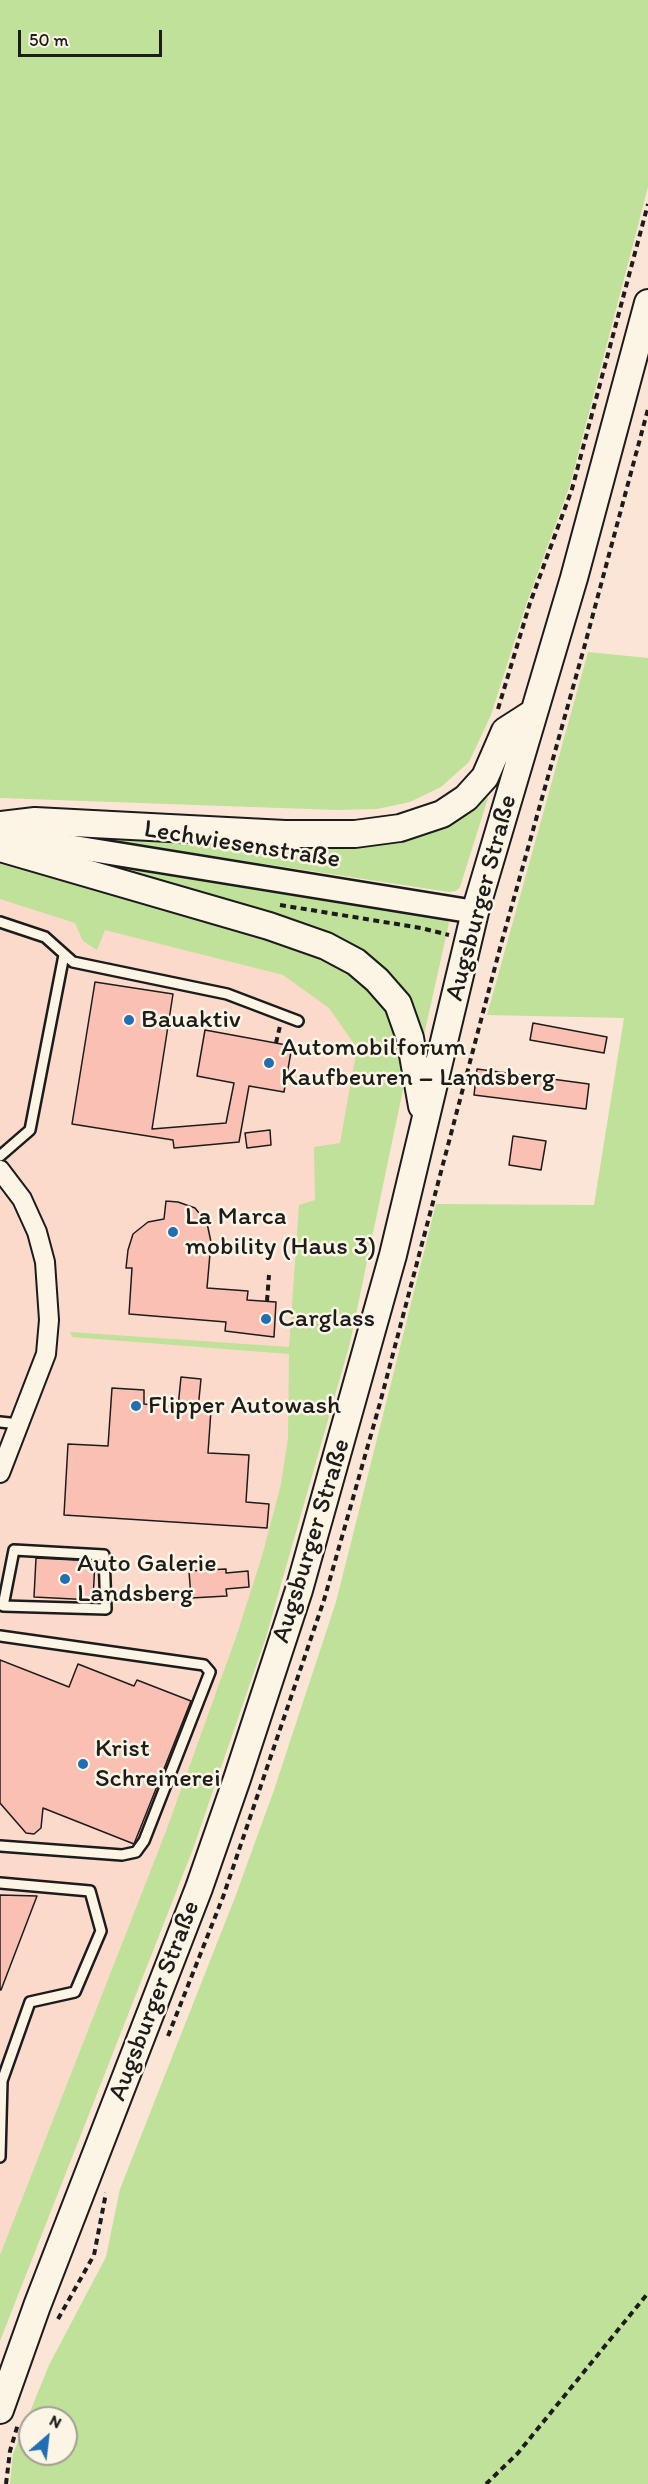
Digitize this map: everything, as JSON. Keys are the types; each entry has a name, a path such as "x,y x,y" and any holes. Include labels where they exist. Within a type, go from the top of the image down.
{"main road":[{"name":"Augsburger Straße","path":"0,2410 37,2306 195,1898 299,1590 393,1255 475,912 574,578 648,303"},
{"path":"0,825 35,821 297,834 355,834 400,828 442,814 466,798 486,777 505,731 533,713"},
{"path":"0,848 269,926 326,946 356,962 377,980 398,1004 410,1038 424,1121"}],"street":[{"name":"Lechwiesenstraße","path":"0,835 475,912"},
{"path":"0,1170 22,1199 37,1232 45,1262 49,1320 46,1354 0,1473"}],"lane":[{"path":"0,922 45,937 56,944 73,962 227,994 298,1021"},
{"path":"0,1156 30,1131 64,955"},
{"path":"0,1422 19,1424"},
{"path":"14,1550 104,1555 106,1609 3,1606 11,1557 14,1550"},
{"path":"0,1555 11,1557"},
{"path":"0,1636 204,1665 210,1672 144,1841 136,1852 112,1854 0,1846"},
{"path":"0,1883 90,1892 100,1931 75,1992 30,2002 1,2081 0,2157"}],"path":[{"path":"497,711 530,603 572,489 648,204"},
{"path":"272,904 421,927 500,948"},
{"path":"267,1302 269,1275"},
{"path":"486,2484 518,2453 648,2293"}],"shaded area":[{"path":"0,886 200,953 283,975 323,999 364,1042 316,1353 262,1556 236,1637 166,1831 0,2255"}],"green space":[{"path":"0,0 648,0 648,187 570,485 527,602 491,715 469,762 441,787 410,802 377,809 337,810 0,798"},
{"path":"588,652 648,658 648,2484 10,2484 13,2454 18,2442 18,2466 78,2466 78,2406 32,2406 49,2365 106,2257 120,2189 234,1900 274,1790 336,1602 436,1204 594,1205 624,1018 487,1015"},
{"path":"482,797 488,798 460,887 456,891 449,892 75,835 325,846 381,844 425,832"},
{"path":"81,861 445,918 449,923 424,1035 395,984"},
{"path":"0,864 99,888 301,947 362,977 388,1007 400,1042 405,1080 350,1343 266,1637 193,1849 0,2341 0,2255 166,1831 236,1637 262,1556 281,1484 288,1438 289,1354 72,1337 70,1332 289,1347 299,1205 315,1200 314,1147 340,1143 357,1048 329,1008 283,975 105,930 97,950 83,941 75,923 0,899"}],"building":[{"path":"95,982 173,994 152,1129 226,1123 234,1083 197,1076 205,1030 292,1046 284,1092 249,1086 239,1142 174,1148 173,1140 72,1124"},
{"path":"533,1023 607,1037 604,1053 530,1040"},
{"path":"477,1069 589,1084 586,1109 474,1095"},
{"path":"270,1130 271,1145 247,1148 245,1133"},
{"path":"513,1136 546,1141 541,1170 509,1165"},
{"path":"166,1201 178,1202 195,1208 207,1223 211,1242 207,1288 248,1291 247,1300 276,1302 274,1337 225,1331 226,1322 129,1314 132,1268 126,1268 133,1234 148,1222 164,1219"},
{"path":"181,1377 201,1379 198,1409 211,1410 208,1453 249,1455 246,1502 269,1504 267,1528 64,1515 68,1444 108,1446 112,1388 144,1390 144,1404 178,1407"},
{"name":"Auto Galerie Landsberg","path":"36,1558 95,1561 93,1600 34,1597"},
{"path":"226,1569 226,1573 248,1571 249,1587 226,1589 227,1596 191,1598 189,1571"},
{"name":"Krist Schreinerei","path":"0,1660 69,1687 78,1664 134,1686 137,1680 191,1701 134,1844 43,1808 41,1828 34,1834 26,1833 0,1803"},
{"path":"0,1895 37,1896 1,1990 0,1990"}],"place":[{"name":"Bauaktiv","path":"129,1020"},
{"name":"Automobilforum Kaufbeuren – Landsberg","path":"269,1063"},
{"name":"La Marca mobility (Haus 3)","path":"173,1232"},
{"name":"Carglass","path":"266,1319"},
{"name":"Flipper Autowash","path":"136,1406"},
{"name":"Auto Galerie Landsberg","path":"65,1579"},
{"name":"Krist Schreinerei","path":"83,1764"}]}
